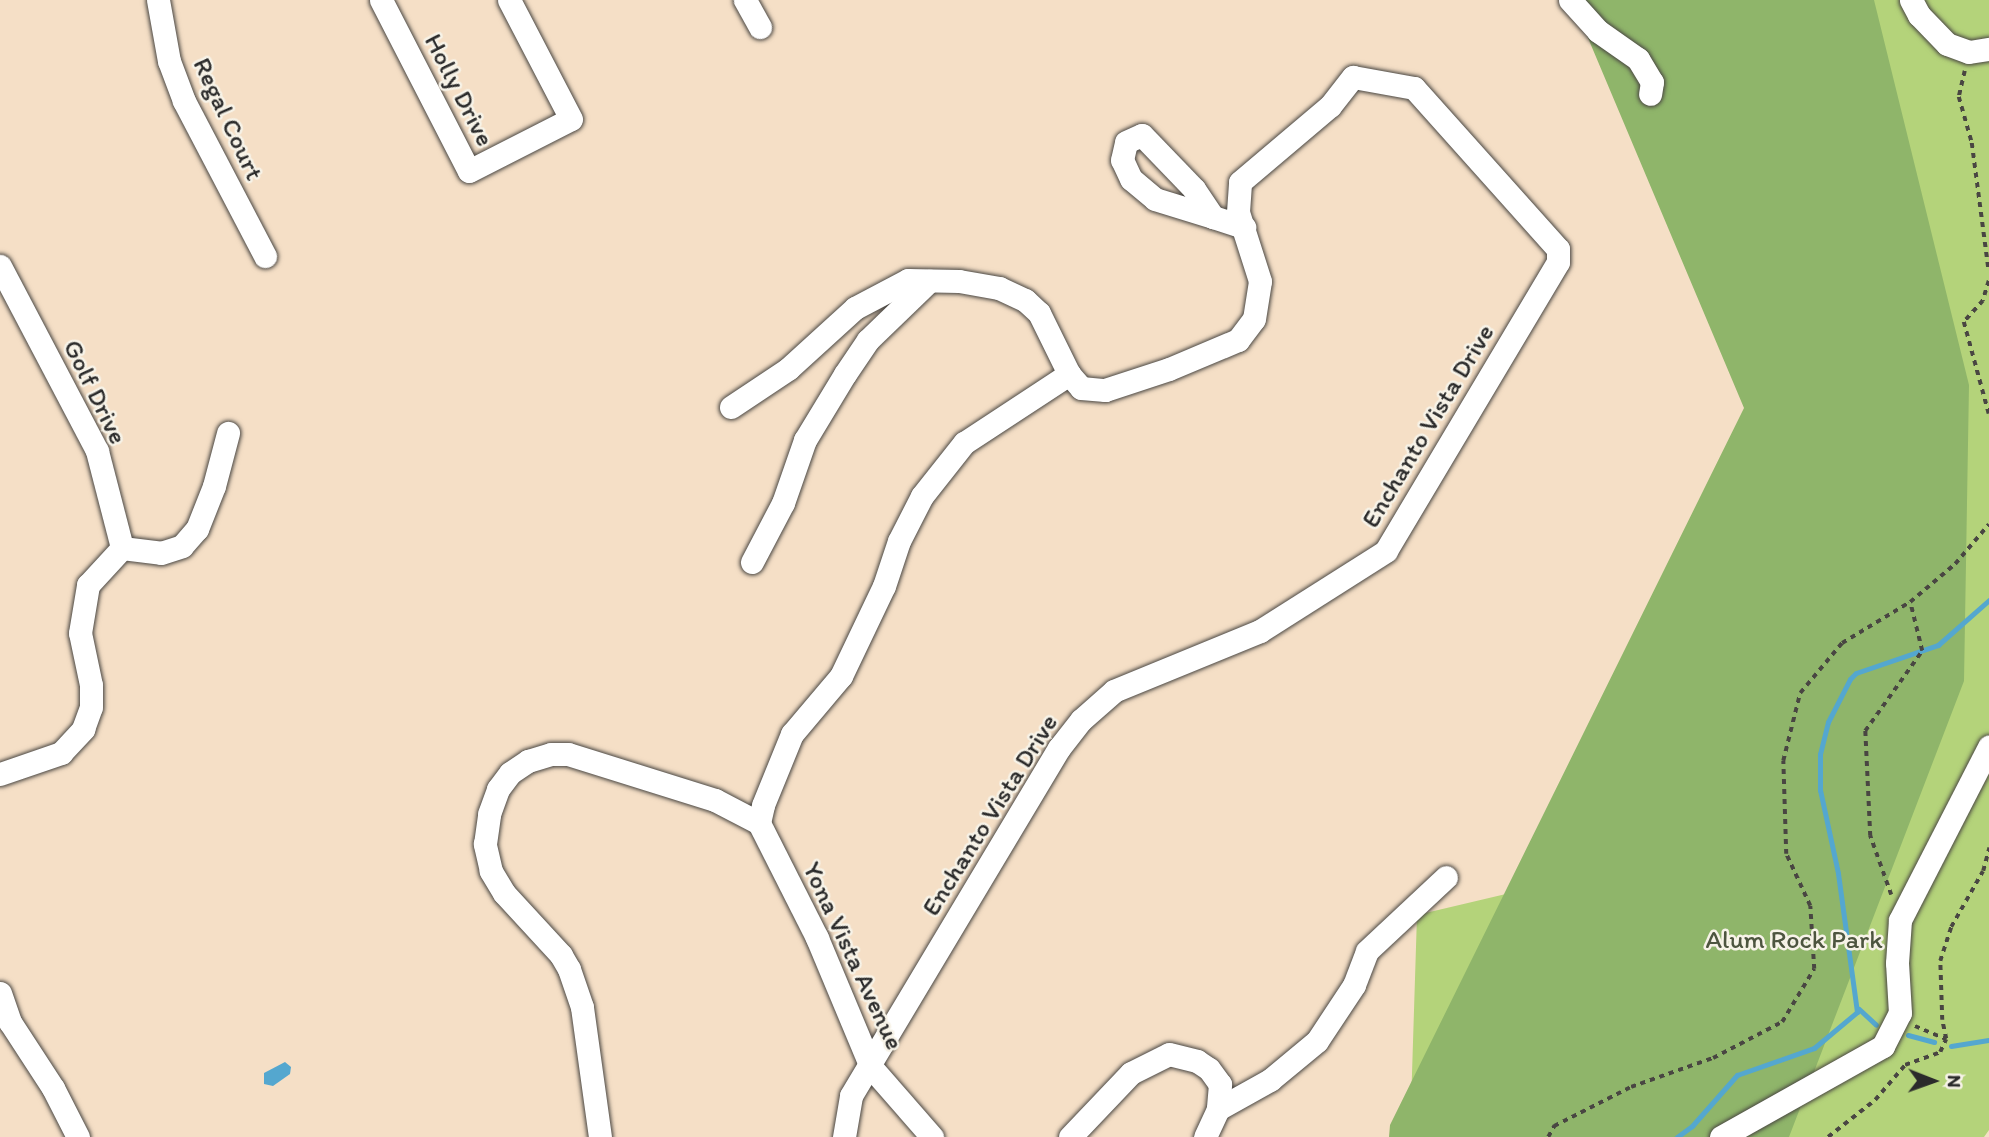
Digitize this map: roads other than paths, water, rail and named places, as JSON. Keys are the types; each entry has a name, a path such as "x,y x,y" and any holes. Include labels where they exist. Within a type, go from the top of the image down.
{"street":[{"name":"Regal Court","path":"158,0 170,61 184,101 265,256"},
{"name":"Holly Drive","path":"381,0 469,171 571,119 509,0"},
{"path":"745,0 760,27"},
{"path":"1570,0 1598,31 1638,59 1652,82 1650,94"},
{"path":"1911,0 1919,15 1947,44 1979,51"},
{"name":"Enchanto Vista Drive","path":"844,1137 851,1096 871,1067 1059,748 1081,720 1114,691 1260,631 1385,551 1558,262 1558,249 1547,234 1414,88 1353,77 1330,106 1240,182 1238,212 1244,227"},
{"path":"731,407 788,369 855,308 908,280 959,281 999,288 1025,300 1039,313 1069,374 1081,388 1105,390 1169,369 1238,340 1254,319 1260,281 1244,227 1213,217"},
{"name":"Golf Drive","path":"0,266 97,452 122,548"},
{"path":"752,562 783,503 805,440 845,374 868,340 929,281"},
{"path":"600,1137 582,1007 569,969 561,955 504,893 491,872 485,844 489,814 498,789 510,774 528,761 551,754 568,754 715,800 759,823 763,804 792,734 841,676 884,586 899,541 922,496 964,443 1069,374"},
{"path":"0,774 61,753 83,729 91,707 91,685 80,633 88,585 122,548 161,553 182,546 197,529 210,497 228,433"},
{"path":"1721,1137 1882,1046 1900,1013 1897,963 1900,920 1989,747"},
{"name":"Yona Vista Avenue","path":"759,823 817,939 871,1067 932,1137"},
{"path":"1218,1109 1270,1080 1317,1041 1354,985 1367,951 1446,877"},
{"path":"0,993 10,1022 53,1088 78,1137"},
{"path":"1070,1137 1131,1073 1169,1054 1197,1061 1209,1069 1220,1084 1218,1109 1205,1137"}],"water":[{"path":"285,1062 291,1067 290,1074 273,1086 264,1084 264,1073"}],"waterway":[{"path":"1677,1137 1692,1126 1737,1075 1814,1048 1857,1012 1838,873 1820,790 1820,754 1828,722 1850,679 1856,673 1938,645 1989,600"},
{"path":"1859,1009 1876,1025"},
{"path":"1908,1035 1934,1042"},
{"path":"1951,1046 1989,1040"}],"park label":[{"name":"Alum Rock Park","path":"1794,940"}]}
